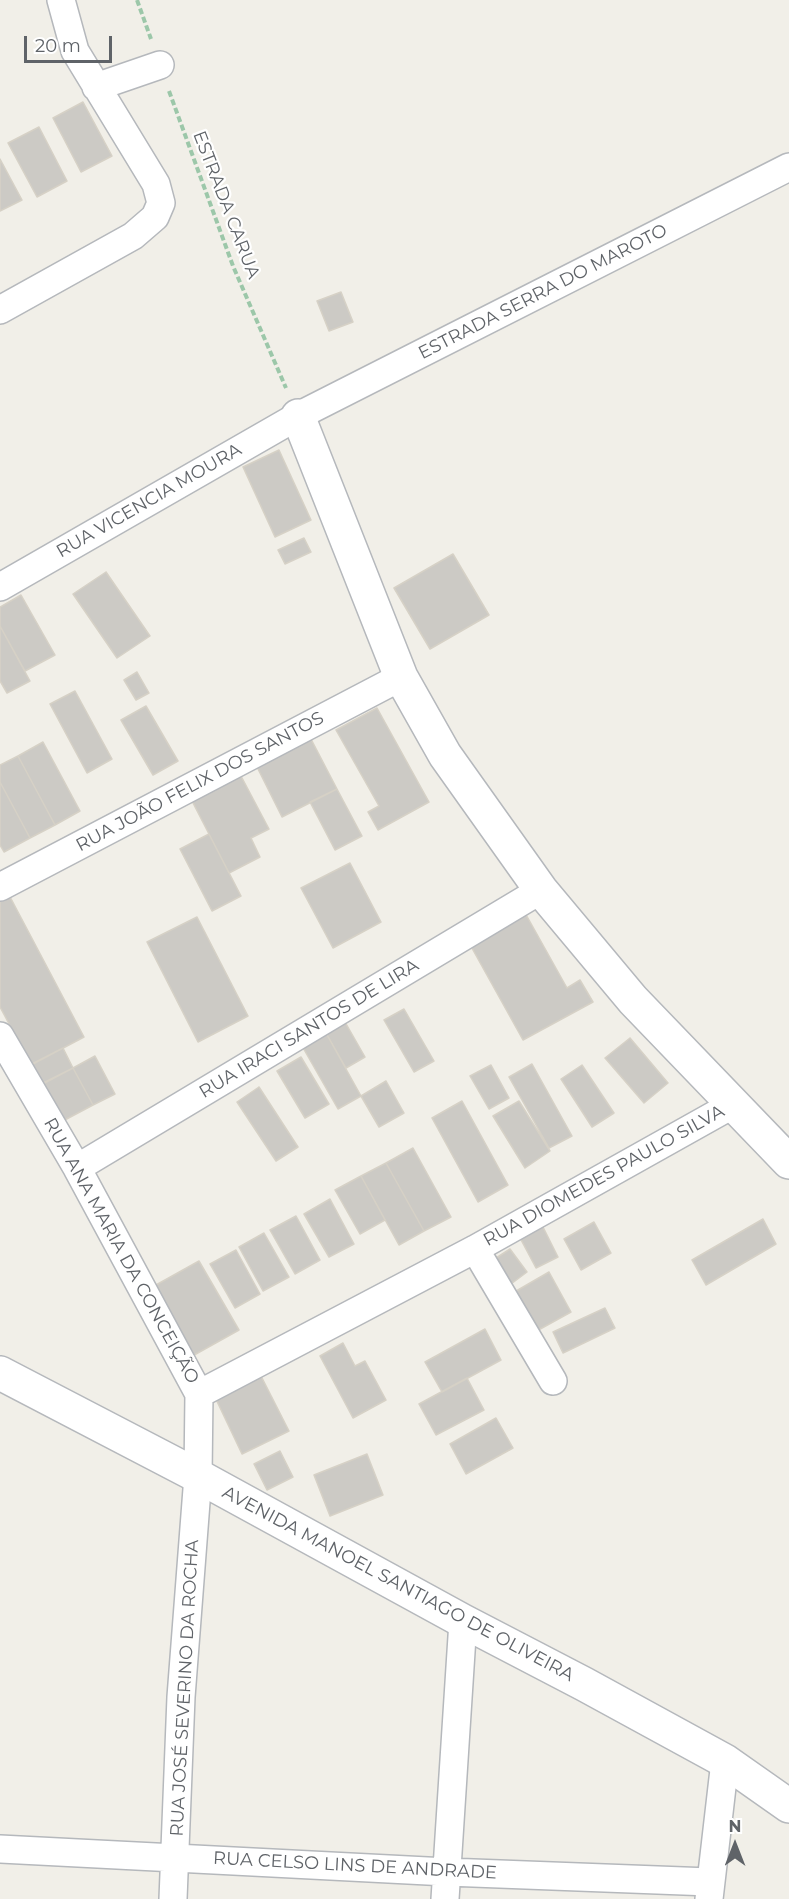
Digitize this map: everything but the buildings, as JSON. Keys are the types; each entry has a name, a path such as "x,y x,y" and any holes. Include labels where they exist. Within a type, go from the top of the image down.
{"street":[{"path":"0,310 134,236 155,217 161,203 156,184 75,51 61,0"},
{"path":"96,87 160,65"},
{"name":"ESTRADA SERRA DO MAROTO","path":"298,416 789,167"},
{"path":"298,416 401,677 445,755 541,890 633,1000 789,1162"},
{"name":"RUA VICENCIA MOURA","path":"0,586 298,416"},
{"name":"RUA JOÃO FELIX DOS SANTOS","path":"0,887 401,677"},
{"name":"RUA IRACI SANTOS DE LIRA","path":"77,1168 541,890"},
{"name":"RUA ANA MARIA DA CONCEIÇÃO","path":"0,1036 77,1168 199,1394 198,1476"},
{"name":"RUA DIOMEDES PAULO SILVA","path":"199,1394 475,1249 734,1104"},
{"name":"RUA DIOMEDES PAULO SILVA","path":"475,1249 553,1381"},
{"name":"AVENIDA MANOEL SANTIAGO DE OLIVEIRA","path":"0,1373 198,1476 463,1621 594,1689 725,1761 789,1806"},
{"name":"RUA JOSÉ SEVERINO DA ROCHA","path":"173,1899 181,1697 198,1476"},
{"path":"445,1899 463,1621"},
{"path":"709,1891 725,1761"},
{"name":"RUA CELSO LINS DE ANDRADE","path":"0,1849 447,1872 709,1891"}],"path":[{"name":"ESTRADA CARUA","path":"137,0 233,266 298,416"}]}
